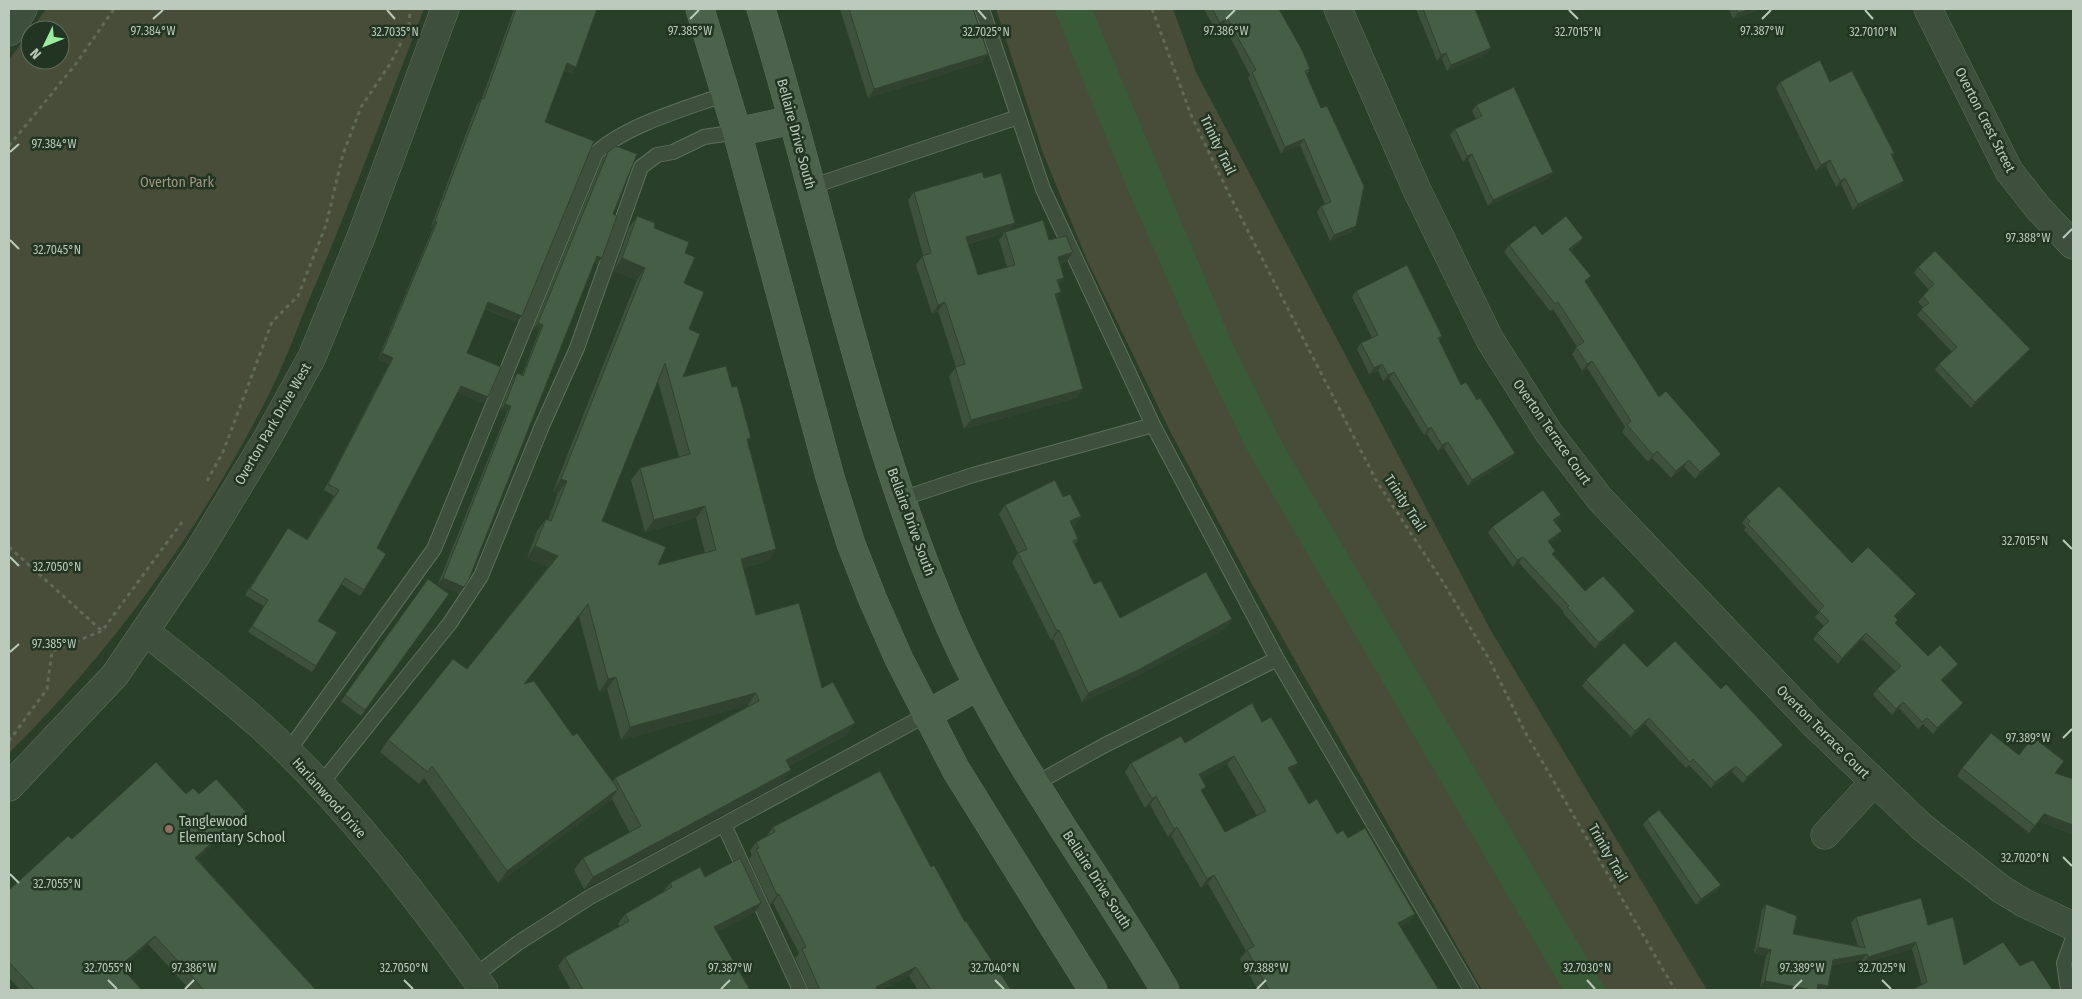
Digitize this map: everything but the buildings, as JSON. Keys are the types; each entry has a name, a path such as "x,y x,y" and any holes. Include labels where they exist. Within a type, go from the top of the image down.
{"main road":[{"path":"700,9 737,132 827,468 851,544 898,658 926,715 956,770 1093,990"},
{"name":"Bellaire Drive South","path":"760,9 868,393 901,498 946,616 978,686 1035,784 1138,944 1165,990"},
{"path":"737,132 792,120"},
{"path":"926,715 978,686"}],"street":[{"path":"9,32 23,9"},
{"name":"Overton Park Drive West","path":"9,786 115,675 146,632 197,554 268,436 312,357 361,237 445,9"},
{"name":"Overton Terrace Court","path":"1338,9 1382,113 1490,340 1550,433 1600,499 1634,537 1873,783 1922,827 2001,889 2024,903 2073,926"},
{"name":"Overton Crest Street","path":"1928,9 2009,171 2038,208 2073,245"},
{"name":"Harlanwood Drive","path":"146,632 221,691 320,785 412,894 479,983"},
{"name":"Overton Terrace Court","path":"1825,835 1873,783"}],"lane":[{"path":"982,9 1043,189 1153,425 1277,659 1471,990"},
{"path":"287,752 434,549 596,153 608,142 663,117 726,94"},
{"path":"810,186 1018,117"},
{"path":"320,785 450,623 481,576 542,426 577,348 642,167 657,155 674,152 704,138 737,132"},
{"path":"901,498 973,475 1153,425"},
{"path":"1035,784 1103,746 1277,659"},
{"path":"479,983 518,943 590,898 926,715"},
{"path":"724,825 800,990"},
{"path":"2068,990 2064,963 2073,938"}],"path":[{"path":"9,146 75,66 114,9"},
{"path":"408,30 410,9"},
{"name":"Trinity Trail","path":"1152,9 1191,115 1230,196 1377,482 1443,582 1490,659 1525,732 1675,990"},
{"path":"204,486 223,452 272,322 298,296 326,225 342,154 361,107 390,64 404,38"},
{"path":"9,741 47,688 52,651 102,631 184,520"},
{"path":"9,547 102,631"}],"green space":[{"name":"Overton Park","path":"46,9 424,9 353,193 289,350 273,386 241,446 184,540 119,630 47,714 9,753 9,60 20,45 20,70 70,70 70,20 38,20"},
{"path":"996,9 1173,9 1196,72 1490,629 1707,990 1482,990 1253,586 1171,433 1087,260 1043,153"}],"shaded area":[{"path":"1054,9 1092,9 1234,347 1286,450 1606,990 1563,990 1249,454 1197,347 1124,181"}],"place":[{"name":"Tanglewood Elementary School","path":"169,829"}]}
